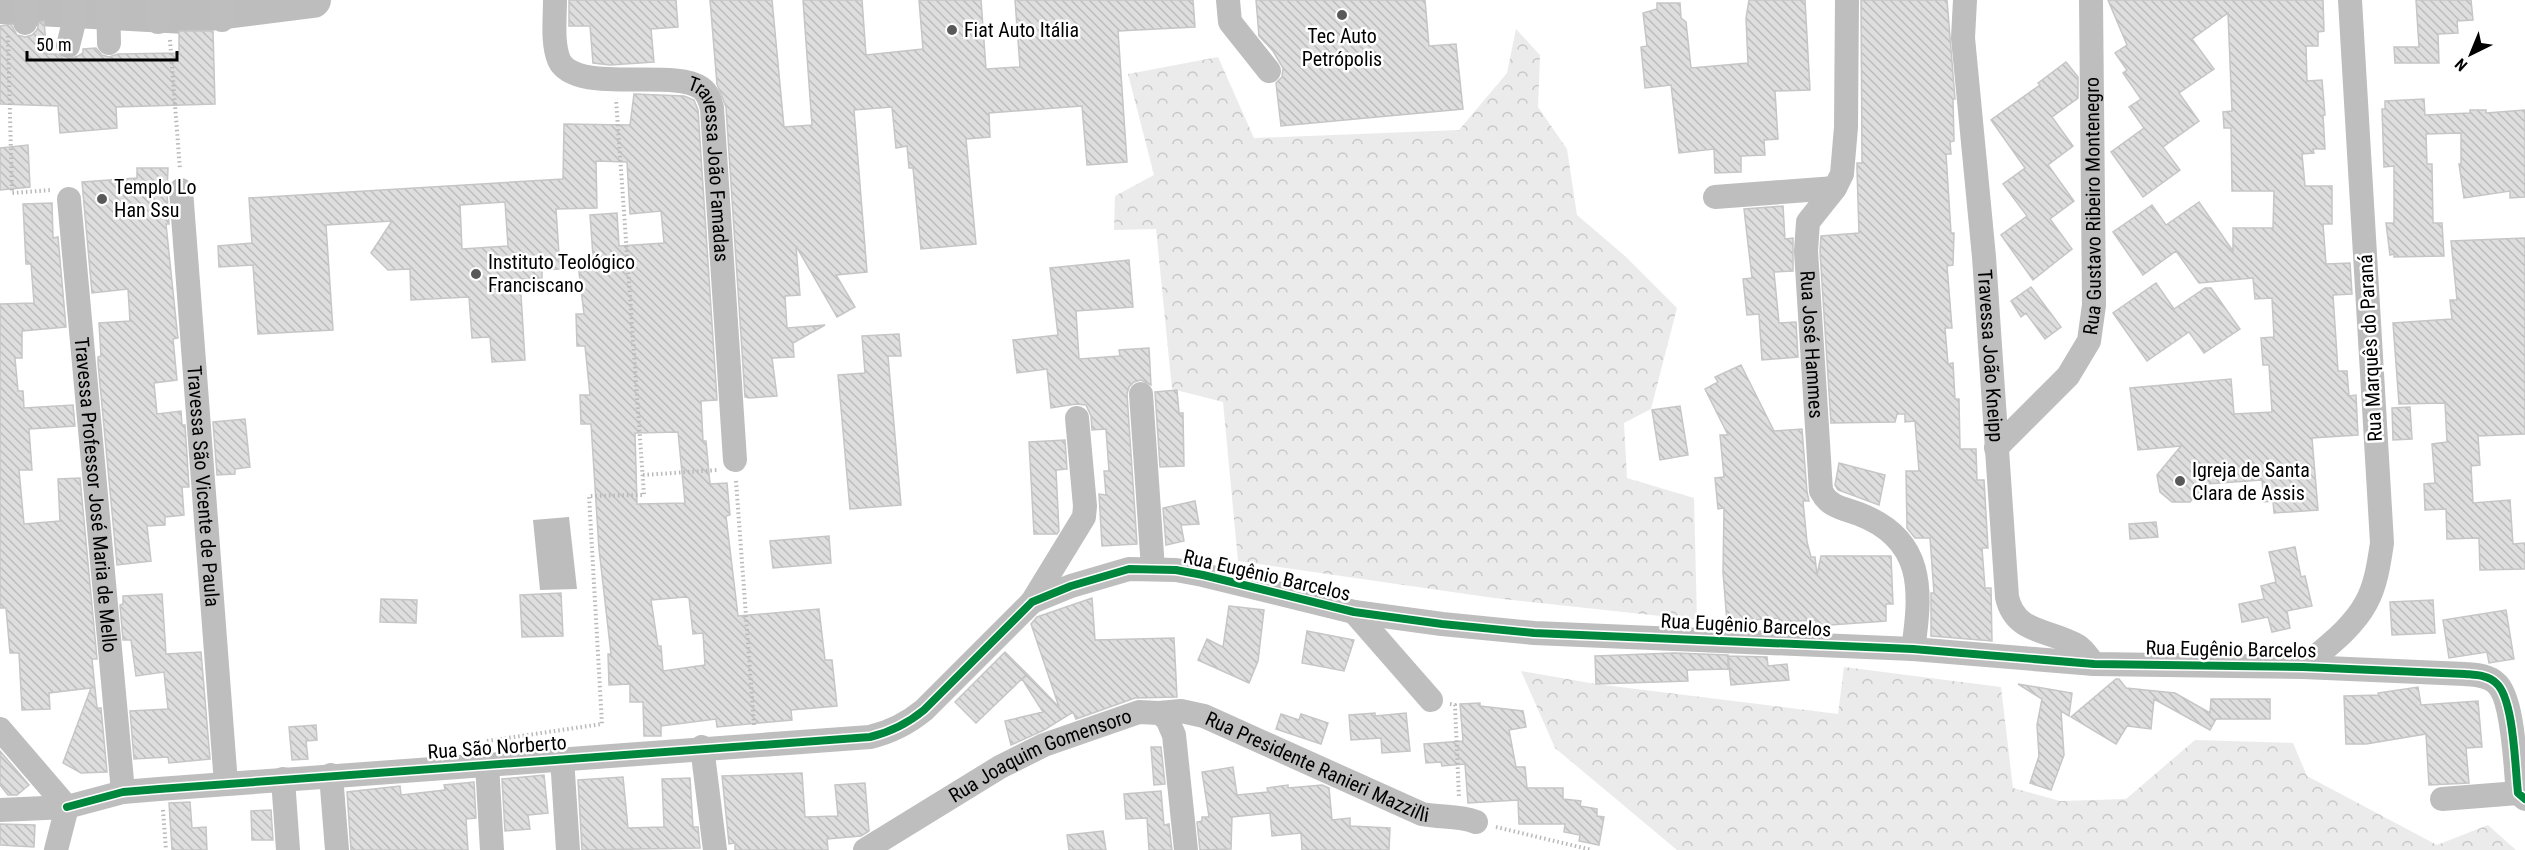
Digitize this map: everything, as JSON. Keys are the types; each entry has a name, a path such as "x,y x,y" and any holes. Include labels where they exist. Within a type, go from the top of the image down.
{"street":[{"name":"Travessa João Famadas","path":"555,0 556,45 559,60 565,68 584,76 615,80 692,83 704,90 708,96 712,108 735,460"},
{"path":"1228,0 1230,22 1269,70"},
{"name":"Rua José Hammes","path":"1847,0 1846,127 1842,174 1835,188 1808,222 1806,250 1821,491 1831,505 1875,520 1906,547 1912,558 1917,594 1917,623 1913,649"},
{"name":"Travessa João Kneipp","path":"1965,0 1963,38 1984,257 2007,597 2010,610 2016,619 2080,647 2094,664"},
{"name":"Rua Gustavo Ribeiro Montenegro","path":"1996,448 2068,376 2089,341 2094,305 2091,0"},
{"name":"Rua Marquês do Paraná","path":"2303,667 2341,635 2366,603 2378,574 2382,543 2350,0"},
{"path":"68,46 74,8"},
{"path":"1715,197 1835,188"},
{"name":"Travessa São Vicente de Paula","path":"181,190 226,784"},
{"name":"Travessa Professor José Maria de Mello","path":"69,199 123,792"},
{"path":"1142,394 1153,569"},
{"path":"1032,602 1084,517 1077,418"},
{"name":"Rua Eugênio Barcelos","path":"924,710 1032,602 1071,586 1129,569 1153,569 1203,575 1354,612 1534,633 1913,649 2094,664 2303,667 2465,674 2487,677 2497,683 2508,704 2521,796"},
{"path":"1354,612 1431,700"},
{"name":"Rua São Norberto","path":"0,810 67,807 123,792 159,789 756,743 845,740 891,732 910,722 924,710"},
{"name":"Rua Presidente Ranieri Mazzilli","path":"1159,713 1181,711 1204,716 1422,814 1468,819"},
{"name":"Rua Joaquim Gomensoro","path":"865,850 1000,767 1044,746 1140,712 1159,713 1167,719 1174,735 1186,850"},
{"path":"0,725 67,807 56,850"},
{"path":"702,747 716,850"},
{"path":"562,758 568,850"},
{"path":"487,764 492,850"},
{"path":"331,775 337,850"},
{"path":"283,779 288,850"},
{"path":"2442,799 2521,796"}],"path":[{"path":"161,16 181,190"},
{"path":"20,18 12,193 69,189 69,199"},
{"path":"487,764 484,741 602,724 589,496 644,495 615,97"},
{"path":"642,475 719,470 735,460 756,743"},
{"path":"1431,700 1455,705 1468,819 1592,850"},
{"path":"159,789 166,850"}],"green space":[{"path":"1516,29 1540,55 1538,107 1567,149 1577,215 1625,256 1677,308 1651,409 1624,423 1627,478 1694,498 1697,620 1494,598 1238,561 1223,402 1172,389 1156,229 1114,230 1115,196 1154,175 1128,74 1218,57 1254,138 1459,130 1507,73"},
{"path":"1844,667 2001,687 2013,788 2060,801 2126,799 2195,740 2293,743 2307,776 2437,845 2488,825 2516,850 1677,850 1555,748 1521,671 1596,684 1838,714"}],"shaded area":[{"path":"569,517 577,589 540,590 533,520"}],"building":[{"path":"569,0 676,0 678,27 651,29 654,62 610,65 593,63 590,26 569,26"},
{"path":"710,0 772,0 784,127 812,125 803,0 862,0 866,55 923,49 919,0 981,0 986,69 1020,67 1015,0 1193,0 1195,27 1118,31 1127,162 1087,165 1082,106 989,113 990,137 966,139 976,244 921,249 913,168 909,168 907,146 896,148 892,107 854,110 867,272 836,275 855,307 837,317 796,246 800,295 785,296 787,328 825,325 793,343 794,357 772,358 777,396 749,398 745,397 726,107 717,84"},
{"path":"1256,0 1425,0 1429,46 1456,44 1463,109 1281,126 1276,83 1282,77 1283,68 1273,51 1259,36"},
{"path":"1749,0 1805,0 1810,90 1775,91 1778,139 1764,140 1765,155 1741,156 1741,172 1715,173 1714,149 1679,153 1671,85 1645,88 1641,47 1647,46 1643,13 1657,9 1657,3 1680,3 1681,18 1686,22 1691,68 1748,63 1746,18"},
{"path":"1861,0 1947,0 1955,99 1953,99 1954,141 1950,142 1951,154 1946,154 1951,233 1954,233 1953,265 1947,266 1952,328 1945,328 1948,364 1953,363 1955,399 1959,399 1960,449 1976,449 1977,480 1984,480 1988,548 1982,548 1985,588 1991,588 1992,641 1931,636 1931,593 1934,593 1930,538 1915,538 1907,528 1906,471 1919,471 1915,421 1905,422 1905,414 1897,414 1895,422 1831,423 1821,236 1859,233 1857,163 1862,163"},
{"path":"2108,0 2323,0 2324,31 2318,32 2318,46 2306,46 2307,81 2322,80 2325,149 2313,149 2314,153 2302,154 2305,186 2332,186 2332,224 2323,224 2326,264 2350,263 2352,294 2333,295 2338,371 2347,371 2349,396 2356,395 2358,435 2312,438 2318,510 2274,513 2273,501 2264,502 2262,480 2206,484 2190,502 2172,502 2160,492 2157,475 2181,446 2138,450 2130,388 2231,379 2234,414 2272,412 2269,365 2263,365 2261,338 2274,337 2272,298 2255,299 2253,278 2199,283 2176,251 2143,275 2113,232 2152,205 2166,225 2199,202 2233,251 2233,228 2273,228 2274,191 2232,191 2231,128 2224,128 2223,112 2232,111 2228,13 2192,39 2214,69 2179,93 2199,121 2163,147 2180,170 2143,197 2111,152 2144,128 2129,107 2141,99 2123,73 2127,70 2115,53 2127,45"},
{"path":"2416,0 2471,0 2473,20 2457,21 2458,33 2438,34 2439,63 2395,63 2394,47 2419,47"},
{"path":"44,21 47,54 57,54 65,60 83,53 83,49 96,48 102,55 109,57 118,54 179,53 179,31 213,31 215,104 116,107 117,128 60,133 58,106 0,104 0,26 11,24 17,35 25,37 32,35 37,30 39,22"},
{"path":"2066,62 2078,77 2078,98 2052,117 2073,146 2048,165 2074,201 2050,219 2072,249 2033,280 2001,235 2027,216 2003,184 2025,168 1991,120 2040,85 2038,83"},
{"path":"634,94 684,96 694,100 698,110 717,400 701,401 703,441 706,441 710,484 727,483 730,515 726,516 738,616 819,609 825,660 832,660 837,706 791,710 792,720 717,727 716,719 661,726 661,736 644,736 643,702 630,702 630,684 609,685 608,654 611,654 599,549 591,424 581,424 580,395 590,395 585,346 577,346 576,314 584,314 579,272 594,270 590,215 617,213 619,246 664,243 661,211 630,214 627,162 596,161 597,208 556,209 560,269 542,270 542,278 520,279 525,360 492,362 490,337 472,338 469,297 411,300 410,269 388,270 371,253 392,221 326,225 333,330 258,334 253,265 219,267 218,246 252,243 249,198 563,179 564,124 630,125","holes":["505,202 508,246 462,249 460,205","678,432 685,503 637,504 635,433","689,598 693,634 703,633 705,665 663,671 661,646 658,646 651,600"]},
{"path":"2424,99 2425,115 2470,113 2470,110 2486,110 2486,113 2525,110 2525,197 2510,198 2510,191 2464,198 2459,164 2461,164 2461,133 2426,134 2427,164 2432,164 2433,223 2442,223 2444,256 2394,257 2394,254 2390,255 2386,223 2394,223 2394,166 2384,167 2382,109 2385,109 2385,101"},
{"path":"28,145 30,187 0,190 0,148"},
{"path":"137,168 168,168 169,224 166,224 178,338 173,339 177,380 154,383 157,414 181,411 182,425 185,425 189,487 182,487 184,515 165,517 165,525 147,526 151,561 117,565 98,363 98,357 101,356 99,323 130,321 128,289 92,293 82,182 137,178"},
{"path":"52,203 53,238 58,237 66,327 22,331 22,358 15,358 18,391 23,391 24,408 73,405 75,426 29,429 32,470 19,470 24,524 60,521 58,479 80,478 97,659 92,659 97,708 101,708 107,772 81,773 63,763 91,688 49,693 50,709 22,710 19,653 10,653 6,608 0,608 0,304 34,303 31,264 26,264 23,204"},
{"path":"1783,206 1785,239 1793,238 1793,271 1774,272 1779,323 1796,322 1798,357 1762,360 1759,314 1747,315 1743,279 1752,278 1744,209"},
{"path":"2525,238 2525,434 2478,436 2480,465 2471,466 2473,503 2510,500 2513,544 2525,543 2525,569 2480,570 2479,538 2447,539 2446,509 2425,510 2424,484 2435,483 2432,444 2447,442 2445,403 2399,404 2393,323 2452,319 2450,300 2457,300 2451,241"},
{"path":"1129,260 1133,307 1076,311 1079,359 1120,356 1119,350 1149,348 1151,385 1141,380 1134,382 1127,394 1137,544 1102,546 1099,494 1106,495 1104,471 1109,471 1106,429 1092,430 1091,416 1086,405 1076,404 1051,408 1047,369 1017,373 1013,340 1058,335 1050,268"},
{"path":"2156,283 2174,309 2205,288 2211,288 2240,329 2204,353 2189,332 2147,361 2113,313"},
{"path":"2031,287 2061,327 2045,339 2026,313 2021,317 2011,301"},
{"path":"899,334 901,356 888,356 901,505 850,509 838,375 865,373 862,336"},
{"path":"1741,365 1774,431 1802,429 1809,501 1803,501 1807,542 1811,557 1815,557 1817,575 1821,556 1891,556 1893,604 1886,604 1886,621 1816,626 1816,620 1779,622 1779,618 1727,622 1723,572 1724,508 1718,509 1715,478 1724,477 1720,435 1728,435 1705,389 1718,382 1715,377"},
{"path":"1177,390 1179,413 1183,413 1184,466 1160,467 1155,392"},
{"path":"1680,406 1688,455 1660,460 1652,410"},
{"path":"2410,407 2412,439 2393,440 2392,408"},
{"path":"245,419 250,467 235,469 235,474 217,475 213,422"},
{"path":"1065,440 1067,469 1056,470 1059,531 1057,534 1034,534 1029,442"},
{"path":"1839,463 1885,475 1879,505 1838,490 1835,485"},
{"path":"1195,501 1199,524 1181,525 1184,541 1166,545 1163,508"},
{"path":"2156,522 2158,537 2130,539 2129,524"},
{"path":"829,536 831,563 773,568 770,541"},
{"path":"2295,547 2301,577 2305,576 2312,606 2287,611 2290,628 2272,632 2268,617 2242,622 2239,604 2264,599 2261,586 2276,582 2269,552"},
{"path":"561,593 563,636 522,637 520,595"},
{"path":"162,594 166,654 201,652 210,759 169,763 168,757 134,759 130,711 168,709 164,672 136,676 131,640 123,640 120,605 123,604 123,596"},
{"path":"1092,598 1095,640 1174,638 1177,697 1135,698 1076,719 1073,712 1044,730 1011,745 1005,721 1043,712 1022,679 1028,675 1059,707 1031,624 1037,617"},
{"path":"381,599 417,600 416,623 380,622"},
{"path":"2433,600 2435,633 2392,635 2390,602"},
{"path":"1229,606 1264,610 1258,661 1249,683 1198,660 1207,639 1223,647"},
{"path":"2506,610 2514,659 2489,663 2487,652 2449,658 2443,620"},
{"path":"1307,631 1354,640 1344,671 1302,663"},
{"path":"1005,652 1027,674 976,723 955,702"},
{"path":"1674,653 1728,655 1728,669 1687,670 1688,681 1596,684 1595,656"},
{"path":"1728,656 1767,657 1768,666 1787,664 1789,680 1731,685"},
{"path":"2116,679 2119,679 2126,688 2175,693 2210,713 2211,699 2270,699 2270,719 2216,719 2210,730 2154,699 2151,729 2127,726 2116,744 2071,717"},
{"path":"2018,684 2072,693 2069,716 2061,711 2064,755 2051,790 2030,783 2039,756 2037,725 2042,699"},
{"path":"2418,687 2421,705 2478,701 2482,747 2466,748 2469,783 2429,785 2426,734 2366,744 2346,744 2344,696 2379,695 2378,693"},
{"path":"1480,703 1480,706 1523,711 1526,727 1509,730 1516,767 1525,767 1527,788 1563,788 1563,799 1581,801 1580,806 1597,809 1597,816 1604,817 1599,845 1579,841 1580,835 1564,832 1565,824 1519,824 1518,800 1468,803 1465,764 1442,766 1441,762 1426,763 1424,744 1463,741 1460,704"},
{"path":"1375,713 1375,716 1406,713 1410,751 1382,753 1381,738 1351,740 1349,715"},
{"path":"1281,714 1299,720 1301,714 1328,723 1321,744 1276,729"},
{"path":"316,725 317,740 306,741 308,759 292,760 289,727"},
{"path":"1151,747 1161,747 1165,784 1154,785"},
{"path":"0,751 29,785 17,795 8,795 0,785"},
{"path":"1233,767 1237,795 1268,792 1267,788 1288,785 1288,788 1322,785 1329,788 1332,820 1350,818 1350,826 1390,828 1389,850 1302,850 1301,833 1272,836 1270,813 1232,817 1231,849 1200,850 1197,822 1202,821 1202,817 1209,817 1202,772"},
{"path":"802,773 805,817 838,816 835,785 865,783 869,831 861,836 827,839 828,850 735,850 735,843 729,844 722,776"},
{"path":"544,775 548,813 528,815 530,829 505,831 502,779"},
{"path":"623,777 628,828 664,827 662,779 690,778 693,827 698,827 700,848 582,850 578,780"},
{"path":"474,782 476,818 466,819 468,850 351,850 347,792 400,786 401,795 445,790 444,785"},
{"path":"1161,791 1164,825 1169,824 1172,850 1149,850 1147,818 1126,819 1124,794"},
{"path":"190,802 192,828 206,827 207,850 172,850 169,803"},
{"path":"271,810 273,840 252,840 251,811"},
{"path":"0,824 35,825 34,847 0,845"},
{"path":"1103,831 1106,850 1069,850 1067,835"}],"waterway":[{"path":"0,6 186,16 313,0"}],"cycle path":[{"path":"67,807 123,792 870,737 898,727 924,710 1032,602 1071,586 1129,569 1176,570 1203,575 1354,612 1534,633 1913,649 2094,664 2303,667 2478,675 2496,683 2507,703 2513,734 2518,793 2525,799"}],"place":[{"name":"Tec Auto Petrópolis","path":"1342,15"},
{"name":"Fiat Auto Itália","path":"952,30"},
{"name":"Templo Lo Han Ssu","path":"102,199"},
{"name":"Instituto Teológico Franciscano","path":"476,274"},
{"name":"Igreja de Santa Clara de Assis","path":"2180,481"}]}
